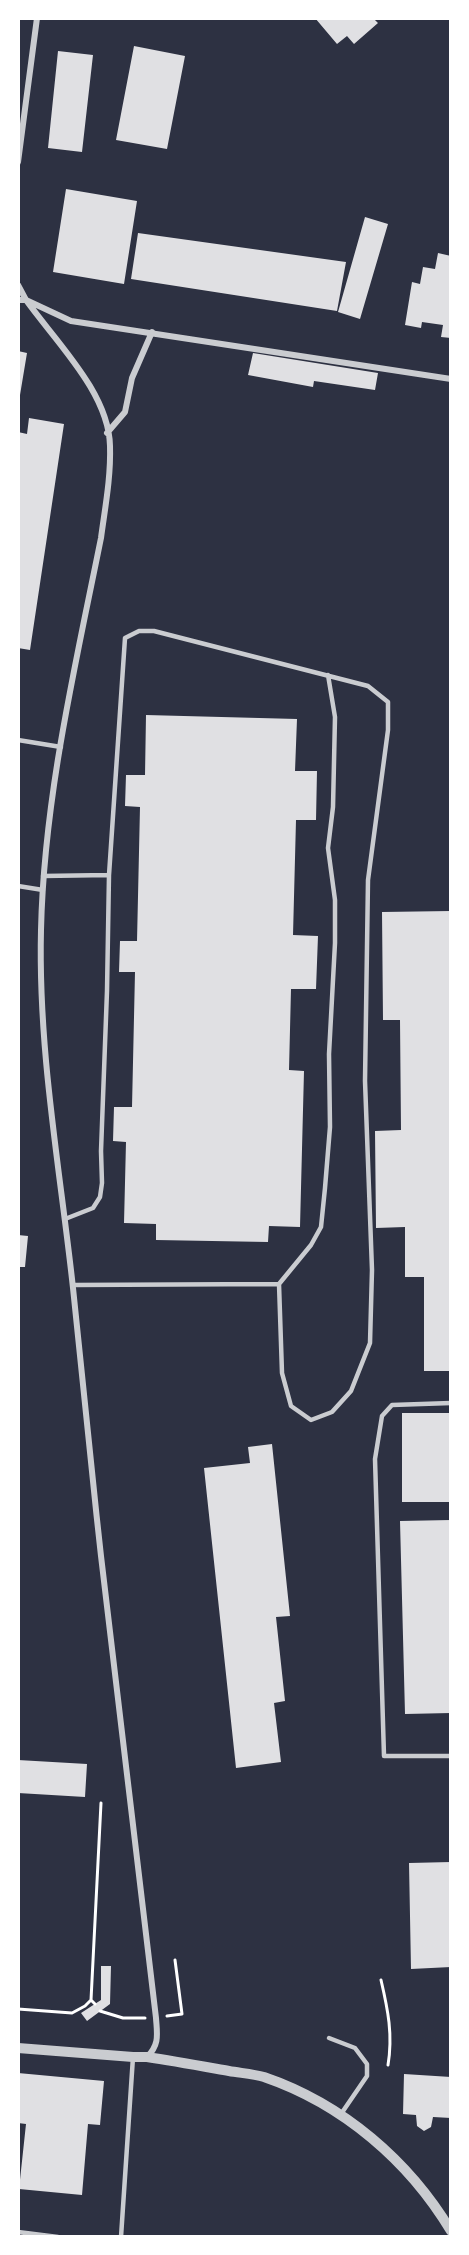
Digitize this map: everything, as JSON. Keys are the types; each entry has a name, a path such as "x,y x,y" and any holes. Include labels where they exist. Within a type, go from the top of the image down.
{"street":[{"path":"18,162 37,18"},
{"path":"18,285 26,300 90,386 100,408 110,445 106,505 48,828 43,876 41,988 44,1040 73,1285 101,1555 156,2018 155,2049 147,2056"},
{"path":"18,300 26,300 71,321 451,379"},
{"path":"108,434 125,412 132,378 152,332"},
{"path":"18,2048 133,2057 147,2056 263,2077 312,2098 341,2114 375,2140 409,2173 439,2211 451,2231"}],"lane":[{"path":"65,1219 93,1208 100,1197 102,1183 109,874 125,638 139,631 154,631 328,675 368,686 388,702 388,730 368,880 365,1081 372,1270 370,1343 351,1391 332,1412 310,1420 291,1406 282,1373 279,1284 311,1245 321,1227 330,1127 329,1054 335,943 334,900 327,848 333,807 335,717 328,675"},
{"path":"18,740 61,747"},
{"path":"43,876 109,874"},
{"path":"18,886 43,890"},
{"path":"73,1285 279,1284"},
{"path":"451,1403 392,1406 382,1416 375,1459 384,1756 451,1756"},
{"path":"329,2038 354,2048 367,2064 367,2076 341,2114"},
{"path":"121,2237 133,2057"},
{"path":"18,2232 58,2237"}],"path":[{"path":"18,2009 72,2013 91,2000 101,1803"},
{"path":"100,2012 123,2018 156,2018 182,2014 175,1960"},
{"path":"381,1980 389,2016 391,2045 388,2065"},
{"path":"91,2000 95,2004"}],"building":[{"path":"315,18 373,18 378,23 354,44 347,36 337,44"},
{"path":"134,46 185,56 167,149 116,140"},
{"path":"58,51 93,55 82,152 48,148"},
{"path":"66,189 137,201 124,284 53,272"},
{"path":"365,217 388,224 360,319 338,312"},
{"path":"138,233 346,262 337,311 131,279"},
{"path":"438,253 451,256 451,338 441,337 443,325 422,322 421,328 405,325 412,282 420,284 423,267 435,269"},
{"path":"18,351 27,353 19,401 18,401"},
{"path":"253,353 378,373 375,390 314,381 313,387 248,375"},
{"path":"29,418 64,424 30,650 18,648 18,432 27,434"},
{"path":"146,715 297,719 295,771 317,771 316,820 296,820 293,935 318,936 316,989 291,989 289,1070 304,1071 300,1227 269,1226 268,1242 156,1240 156,1224 124,1223 126,1142 113,1141 114,1107 132,1107 135,972 119,972 120,941 137,941 140,807 125,806 126,775 145,775"},
{"path":"451,911 451,1371 424,1371 424,1277 405,1277 405,1227 376,1228 375,1131 401,1130 400,1020 383,1020 382,912"},
{"path":"18,1235 28,1236 25,1267 18,1267"},
{"path":"402,1413 451,1413 451,1502 402,1502"},
{"path":"272,1444 290,1616 276,1617 285,1701 274,1703 281,1762 236,1768 204,1468 250,1463 248,1447"},
{"path":"451,1520 451,1713 405,1714 400,1521"},
{"path":"18,1760 87,1764 85,1797 18,1793"},
{"path":"451,1862 451,1967 411,1969 409,1863"},
{"path":"101,1966 111,1966 110,2004 87,2021 81,2013 101,2000"},
{"path":"18,2073 104,2081 100,2125 88,2124 82,2195 19,2189 26,2124 18,2123"},
{"path":"404,2074 451,2077 451,2118 433,2117 431,2127 424,2131 417,2126 416,2115 403,2114"}]}
